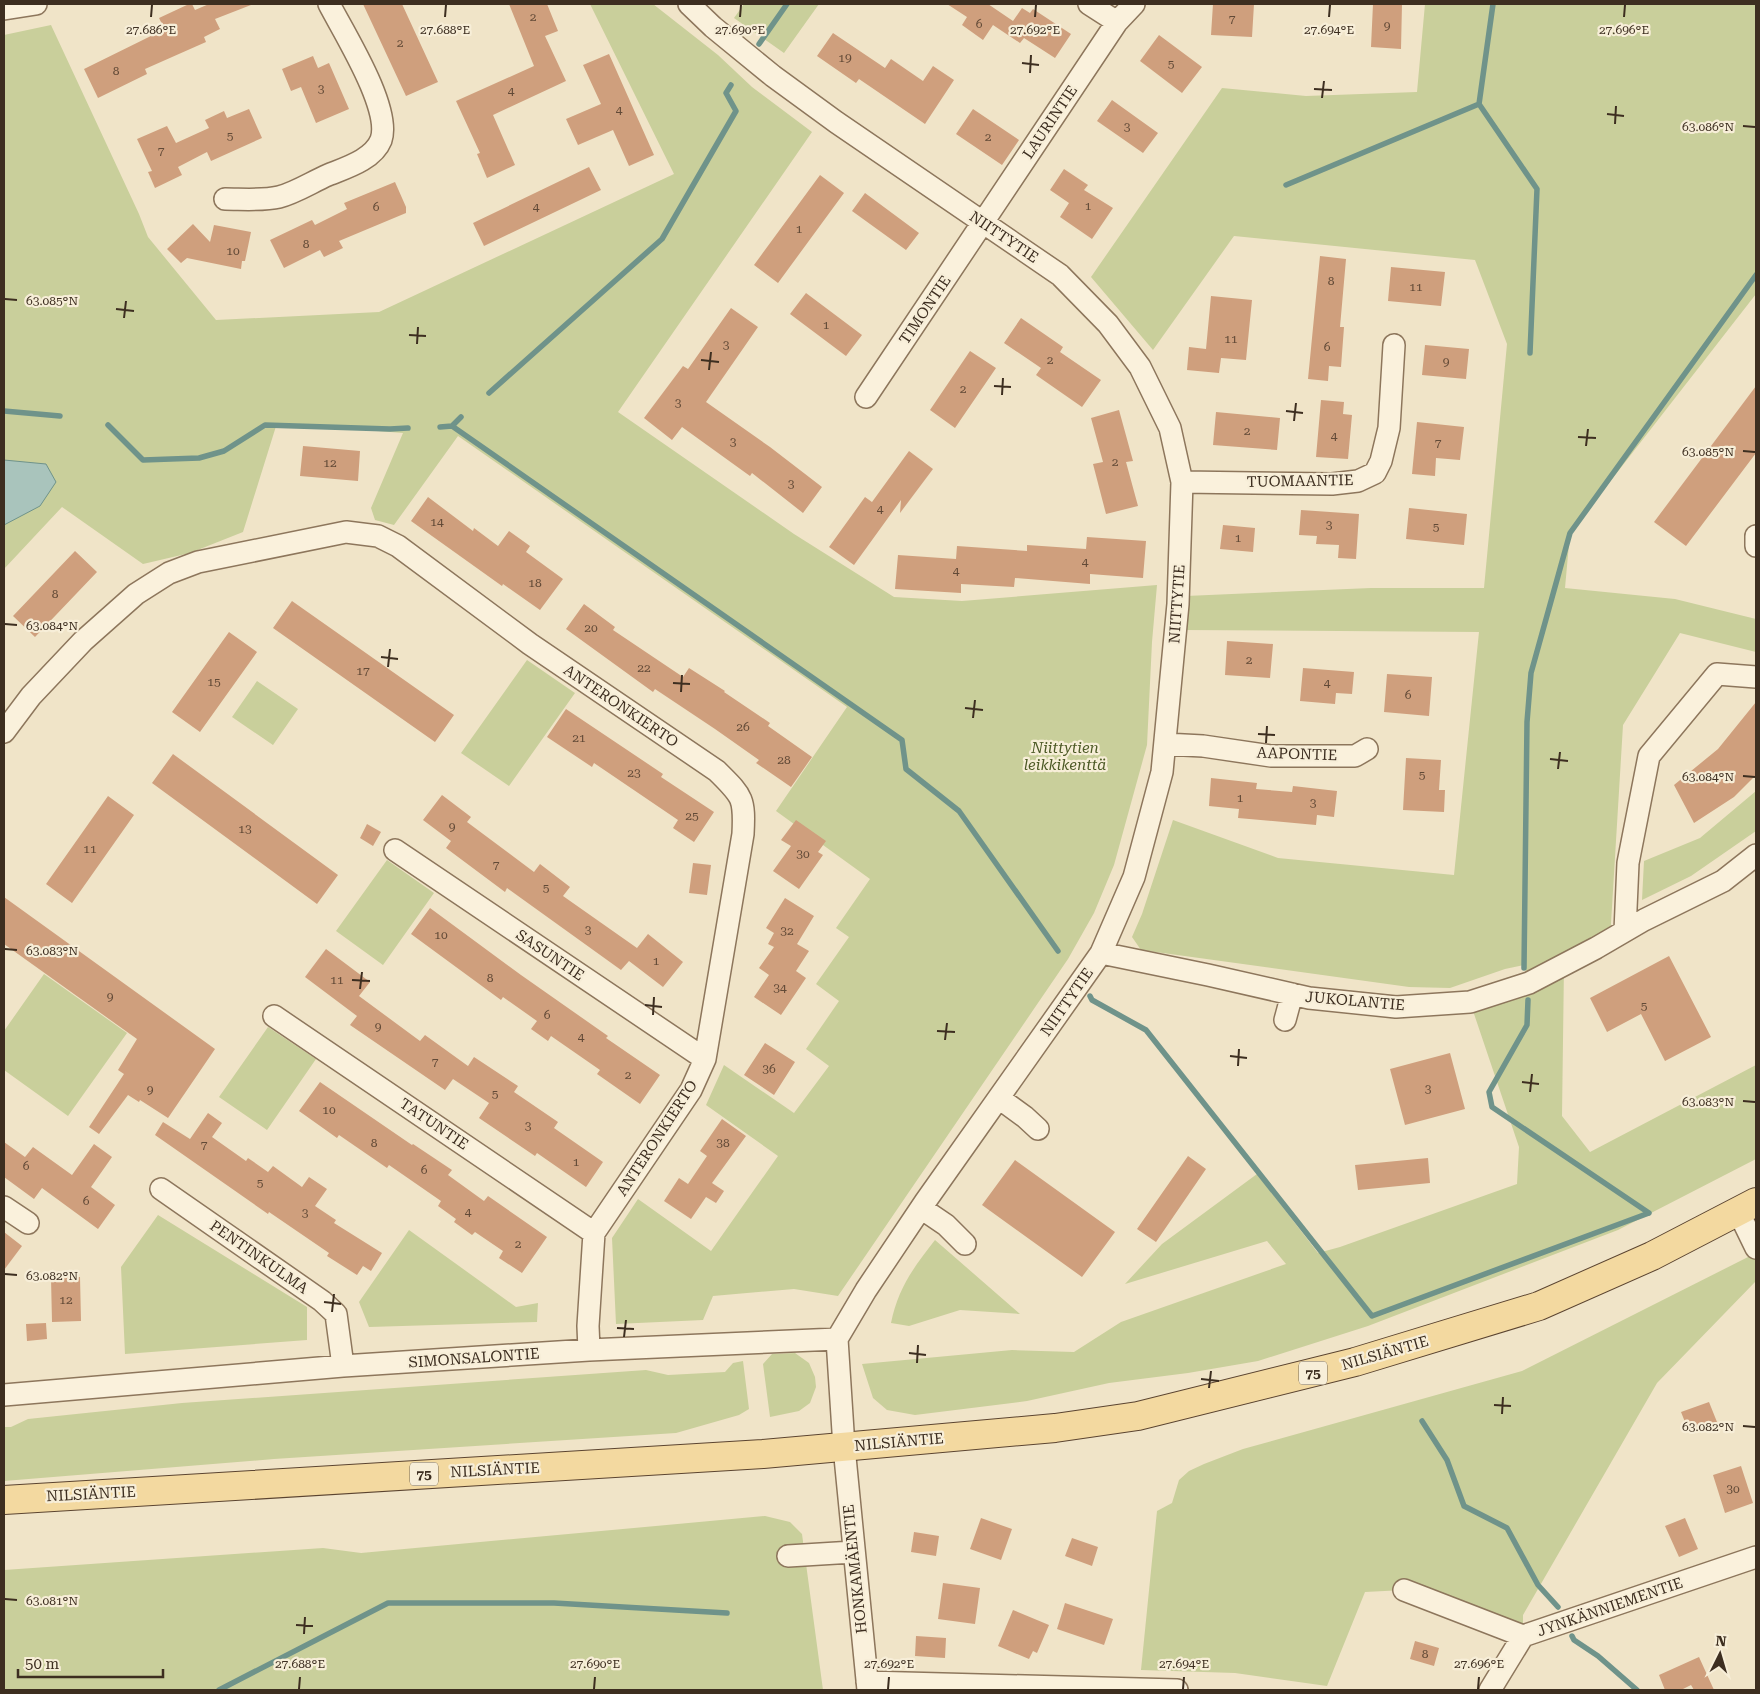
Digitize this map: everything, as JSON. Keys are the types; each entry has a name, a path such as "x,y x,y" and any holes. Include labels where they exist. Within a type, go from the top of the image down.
{"main road":[{"name":"NILSIÄNTIE","path":"4,1500 733,1456 1055,1428 1138,1416 1355,1362 1539,1306 1652,1256 1747,1206"}],"street":[{"path":"4,9 36,4"},
{"path":"226,199 279,197 351,166 369,155 380,141 382,120 374,91 329,4"},
{"name":"NIITTYTIE","path":"689,4 713,27 773,76 836,122 1060,274 1108,324 1140,367 1170,428 1182,482 1178,604 1162,772 1134,877 1100,953 921,1208 866,1290 837,1339"},
{"path":"1089,4 1117,22"},
{"name":"LAURINTIE","path":"983,223 1117,22 1134,4"},
{"name":"TIMONTIE","path":"866,397 983,223"},
{"name":"TUOMAANTIE","path":"1182,482 1332,484 1358,481 1375,473 1381,461 1389,428 1394,345"},
{"name":"ANTERONKIERTO","path":"4,732 31,696 83,641 136,594 169,573 198,562 346,532 378,536 398,546 530,644 716,771 738,792 744,809 743,834 705,1059 692,1090 594,1233"},
{"path":"1756,536 1756,546"},
{"path":"1625,931 1628,864 1649,756 1717,674 1756,677"},
{"name":"AAPONTIE","path":"1165,744 1203,746 1271,756 1355,756 1367,749"},
{"name":"SASUNTIE","path":"395,850 705,1059"},
{"name":"JUKOLANTIE","path":"1100,953 1309,998 1396,1007 1470,1002 1530,983 1644,920 1723,881 1756,855"},
{"path":"1285,1020 1292,994"},
{"name":"TATUNTIE","path":"274,1016 594,1233"},
{"path":"999,1098 1038,1129"},
{"name":"PENTINKULMA","path":"161,1188 322,1301 336,1314 343,1366"},
{"path":"1747,1206 1756,1248"},
{"path":"4,1207 28,1223"},
{"path":"921,1208 946,1225 966,1244"},
{"path":"589,1350 588,1326 594,1233"},
{"path":"837,1339 844,1447"},
{"name":"SIMONSALONTIE","path":"4,1394 343,1366 589,1350 837,1339"},
{"name":"HONKAMÄENTIE","path":"844,1447 867,1686"},
{"path":"788,1556 853,1552"},
{"name":"JYNKÄNNIEMENTIE","path":"1490,1690 1523,1636 1756,1557"},
{"path":"1404,1590 1523,1636"},
{"path":"867,1686 1177,1690"}],"green space":[{"name":"Niittytien leikkikenttä","path":"590,4 653,4 718,55 752,87 812,132 618,412 794,534 894,597 962,601 1157,585 1147,745 1114,865 1094,913 1068,959 838,1296 794,1289 713,1296 703,1320 616,1324 612,1238 638,1199 711,1251 778,1156 706,1105 724,1065 794,1113 829,1066 806,1049 839,1001 816,984 849,937 836,928 870,879 776,811 847,707 458,436 394,525 375,520 371,508 403,433 277,423 243,532 190,553 143,564 62,507 4,569 4,35 51,25 148,237 216,320 379,312 674,174"},
{"path":"744,4 819,4 784,53 734,18"},
{"path":"1425,4 1756,4 1756,294 1570,533 1565,588 1675,599 1756,619 1756,652 1680,633 1623,725 1610,940 1564,965 1562,1116 1590,1152 1756,1065 1756,1159 1618,1230 1368,1326 1258,1361 1188,1373 1109,1383 1027,1401 915,1415 887,1410 873,1398 862,1364 1012,1350 1074,1352 1121,1322 1286,1264 1267,1241 1125,1284 1162,1244 1257,1174 1318,1253 1340,1247 1517,1184 1519,1147 1470,1002 1529,983 1524,965 1505,969 1450,988 1409,987 1141,950 1132,937 1142,914 1173,820 1278,858 1454,875 1479,632 1182,630 1186,596 1371,588 1484,588 1507,344 1475,260 1234,236 1153,350 1091,277 1222,88 1306,96 1417,92"},
{"path":"527,660 575,693 509,786 461,753"},
{"path":"257,681 298,709 273,745 232,717"},
{"path":"1756,791 1756,831 1691,876 1642,900 1644,861 1700,838"},
{"path":"387,860 434,893 383,965 336,931"},
{"path":"44,974 127,1033 68,1116 4,1070 4,1031"},
{"path":"268,1027 316,1059 267,1130 219,1097"},
{"path":"158,1215 307,1307 307,1340 125,1354 121,1267"},
{"path":"409,1230 516,1307 538,1303 537,1322 369,1327 359,1302"},
{"path":"935,1240 1020,1314 960,1310 909,1326 891,1323 902,1288"},
{"path":"1756,1253 1756,1281 1657,1383 1523,1615 1523,1636 1404,1590 1365,1592 1327,1686 1235,1673 1141,1670 1157,1511 1172,1503 1179,1480 1189,1471 1243,1449 1522,1371"},
{"path":"795,1353 809,1363 815,1377 816,1387 810,1403 799,1411 770,1417 763,1364 772,1354"},
{"path":"743,1361 749,1409 739,1415 676,1433 274,1459 4,1481 4,1427 11,1427 28,1419 182,1403 646,1370 668,1375 725,1372 733,1363"},
{"path":"765,1516 790,1522 802,1534 823,1690 4,1690 4,1570 323,1548 361,1553"}],"water":[{"path":"4,460 46,464 56,482 40,506 4,525"}],"building":[{"path":"192,4 195,10 209,4 251,5 215,19 220,29 204,37 206,42 145,69 147,74 98,98 84,69 157,33 154,28 162,24 159,18"},
{"path":"363,4 402,4 438,82 406,96"},
{"path":"509,4 547,4 558,31 545,36 566,81 493,115 515,165 487,178 477,154 480,153 456,101 534,66"},
{"path":"947,4 988,4 1013,21 1022,8 1030,13 1033,9 1071,34 1055,58 1024,38 1020,43 993,25 983,40 962,25 967,17"},
{"path":"1213,4 1254,4 1252,37 1211,35"},
{"path":"1373,4 1402,4 1401,49 1371,47"},
{"path":"833,33 885,68 891,59 923,81 933,66 954,80 925,124 859,79 856,83 817,56"},
{"path":"1159,35 1202,67 1182,93 1140,61"},
{"path":"609,54 654,155 629,166 613,130 578,145 566,119 601,104 583,65"},
{"path":"313,56 318,68 329,63 349,109 316,123 301,87 291,91 282,69"},
{"path":"1112,100 1158,133 1143,153 1097,121"},
{"path":"249,109 262,138 211,161 207,152 178,167 182,175 155,188 148,172 152,171 137,139 167,126 176,143 209,128 205,120 224,111 227,118"},
{"path":"973,109 1019,140 1002,165 956,134"},
{"path":"589,167 601,190 484,246 473,223"},
{"path":"1064,169 1088,185 1084,190 1113,208 1092,239 1060,217 1069,203 1050,190"},
{"path":"820,175 844,193 778,283 754,265"},
{"path":"395,182 406,207 406,213 339,241 343,248 324,257 320,250 284,268 270,240 312,220 315,225 347,209 344,203"},
{"path":"865,193 919,233 906,250 852,211"},
{"path":"193,224 210,242 214,225 251,232 245,261 242,261 241,269 187,258 181,263 167,249"},
{"path":"1320,256 1346,259 1340,327 1344,327 1341,367 1329,366 1328,381 1308,379"},
{"path":"1391,267 1445,272 1441,306 1388,301"},
{"path":"806,293 862,335 846,356 790,314"},
{"path":"1211,296 1252,300 1246,360 1221,358 1219,373 1187,370 1189,347 1206,349"},
{"path":"731,308 758,327 706,402 770,447 822,487 803,513 752,473 750,476 682,427 672,440 644,418 683,366 688,369"},
{"path":"1021,318 1063,347 1060,352 1101,380 1082,407 1036,375 1041,368 1004,343"},
{"path":"1425,345 1469,349 1466,379 1422,375"},
{"path":"970,351 996,368 955,428 930,410"},
{"path":"1756,386 1756,453 1686,546 1654,522"},
{"path":"1321,400 1344,402 1343,414 1352,415 1348,459 1316,457"},
{"path":"1119,410 1133,461 1126,462 1138,506 1106,514 1093,464 1103,462 1091,418"},
{"path":"1216,412 1280,418 1277,450 1213,445"},
{"path":"1417,422 1464,427 1460,460 1436,458 1435,476 1412,474"},
{"path":"303,446 360,451 358,481 300,476"},
{"path":"909,451 933,469 900,513 901,500 854,565 829,547 865,497 872,502"},
{"path":"428,497 473,531 474,528 498,546 509,531 530,546 526,552 563,579 540,610 503,584 502,586 411,521"},
{"path":"1409,508 1467,514 1464,545 1406,539"},
{"path":"1301,510 1359,514 1356,559 1338,558 1339,545 1316,544 1317,536 1299,535"},
{"path":"1223,525 1255,528 1253,552 1220,549"},
{"path":"1087,537 1146,541 1143,578 1090,574 1090,584 1015,578 1014,587 961,584 961,593 895,589 898,555 956,559 957,546 1027,551 1027,545 1086,549"},
{"path":"75,551 97,572 35,637 13,616"},
{"path":"292,601 454,715 435,742 273,628"},
{"path":"584,604 615,627 613,630 683,677 689,668 725,691 770,723 768,726 812,757 791,787 756,763 759,760 715,729 655,689 653,692 566,629"},
{"path":"229,632 257,652 200,732 172,712"},
{"path":"1227,641 1273,644 1270,678 1225,675"},
{"path":"1303,668 1354,672 1352,694 1336,693 1335,704 1300,701"},
{"path":"1387,674 1432,677 1429,716 1384,712"},
{"path":"1756,702 1756,775 1734,797 1694,823 1674,785 1718,749"},
{"path":"566,709 663,774 661,777 714,812 694,842 673,828 678,820 594,763 592,767 547,737"},
{"path":"173,754 338,875 317,904 152,783"},
{"path":"1406,758 1441,760 1439,790 1445,790 1444,812 1403,810"},
{"path":"1211,778 1257,783 1256,789 1292,792 1293,786 1337,791 1334,817 1317,815 1316,825 1238,818 1239,809 1209,806"},
{"path":"442,795 471,817 467,822 534,872 540,864 570,887 563,896 637,948 648,934 683,962 663,987 629,961 621,970 507,888 505,892 446,848 451,841 423,820"},
{"path":"108,796 134,815 72,903 46,884"},
{"path":"796,820 826,841 818,852 823,855 799,889 773,871 791,846 781,840"},
{"path":"367,824 381,832 373,846 360,838"},
{"path":"693,863 711,865 707,895 689,893"},
{"path":"4,897 215,1049 168,1118 140,1100 139,1102 128,1095 99,1134 89,1127 124,1074 118,1070 137,1039 4,944"},
{"path":"785,898 814,916 797,944 809,951 796,971 806,978 781,1015 754,997 769,975 759,968 774,947 768,944 774,933 766,928"},
{"path":"430,908 608,1036 606,1038 660,1075 640,1104 597,1074 600,1070 551,1036 548,1041 531,1029 537,1021 503,997 501,1000 411,934"},
{"path":"326,949 370,982 359,996 420,1041 425,1035 468,1066 474,1057 518,1086 514,1092 558,1122 554,1128 603,1162 586,1187 537,1153 535,1156 479,1118 489,1103 453,1079 445,1090 350,1025 357,1016 305,977"},
{"path":"1669,956 1711,1037 1665,1061 1641,1014 1607,1032 1590,998"},
{"path":"765,1043 795,1062 774,1095 744,1075"},
{"path":"1450,1053 1465,1109 1405,1125 1390,1069"},
{"path":"320,1082 452,1170 448,1175 484,1201 488,1196 547,1237 522,1273 499,1258 503,1251 475,1232 472,1235 454,1222 456,1219 438,1206 441,1201 389,1165 387,1168 339,1135 337,1138 299,1111"},
{"path":"208,1113 222,1123 212,1137 246,1161 248,1158 268,1172 273,1166 302,1187 309,1177 327,1189 315,1206 336,1220 334,1223 382,1253 371,1271 363,1266 357,1275 327,1256 329,1253 269,1212 268,1214 155,1135 163,1122 190,1139"},
{"path":"722,1119 746,1136 712,1183 724,1191 716,1203 706,1197 691,1219 664,1201 679,1178 688,1184 707,1156 700,1151"},
{"path":"4,1142 25,1157 33,1147 72,1175 94,1144 112,1157 91,1187 115,1205 98,1229 42,1188 34,1199 4,1177"},
{"path":"1188,1156 1206,1169 1156,1242 1137,1229"},
{"path":"1428,1158 1430,1183 1358,1190 1355,1165"},
{"path":"1015,1160 1115,1232 1082,1277 982,1205"},
{"path":"4,1232 22,1246 4,1270"},
{"path":"80,1277 81,1321 52,1322 51,1278"},
{"path":"46,1323 47,1339 27,1341 26,1324"},
{"path":"1709,1402 1717,1422 1689,1432 1681,1412"},
{"path":"1741,1466 1753,1503 1725,1513 1713,1475"},
{"path":"981,1518 1012,1529 1001,1560 970,1549"},
{"path":"1685,1518 1698,1549 1679,1557 1665,1526"},
{"path":"914,1532 939,1536 936,1556 911,1552"},
{"path":"1072,1538 1098,1547 1092,1566 1065,1556"},
{"path":"943,1583 980,1588 975,1624 938,1619"},
{"path":"1065,1603 1113,1619 1104,1645 1057,1629"},
{"path":"1013,1610 1049,1625 1037,1653 1033,1651 1029,1659 998,1646"},
{"path":"916,1636 946,1638 945,1658 915,1656"},
{"path":"1415,1641 1439,1648 1434,1666 1410,1659"},
{"path":"1699,1657 1714,1690 1694,1690 1691,1685 1681,1690 1665,1690 1659,1675"}],"waterway":[{"path":"759,44 787,4"},
{"path":"1286,185 1479,104 1493,4"},
{"path":"489,393 662,239 736,111 726,93 731,85"},
{"path":"1479,104 1537,189 1530,353"},
{"path":"1524,968 1527,722 1531,673 1570,533 1756,275"},
{"path":"4,411 60,416"},
{"path":"452,426 461,417"},
{"path":"108,425 143,460 199,458 224,451 265,425 408,428"},
{"path":"440,427 452,426 902,740 906,769 959,811 1058,951"},
{"path":"1090,996 1092,1000 1146,1030 1372,1316 1649,1213"},
{"path":"1528,1000 1527,1025 1489,1092 1492,1107 1649,1213"},
{"path":"1422,1421 1447,1460 1464,1506 1507,1528 1538,1585 1558,1607"},
{"path":"219,1690 388,1603 554,1603 727,1613"},
{"path":"1572,1636 1574,1640 1598,1656 1637,1690"}]}
